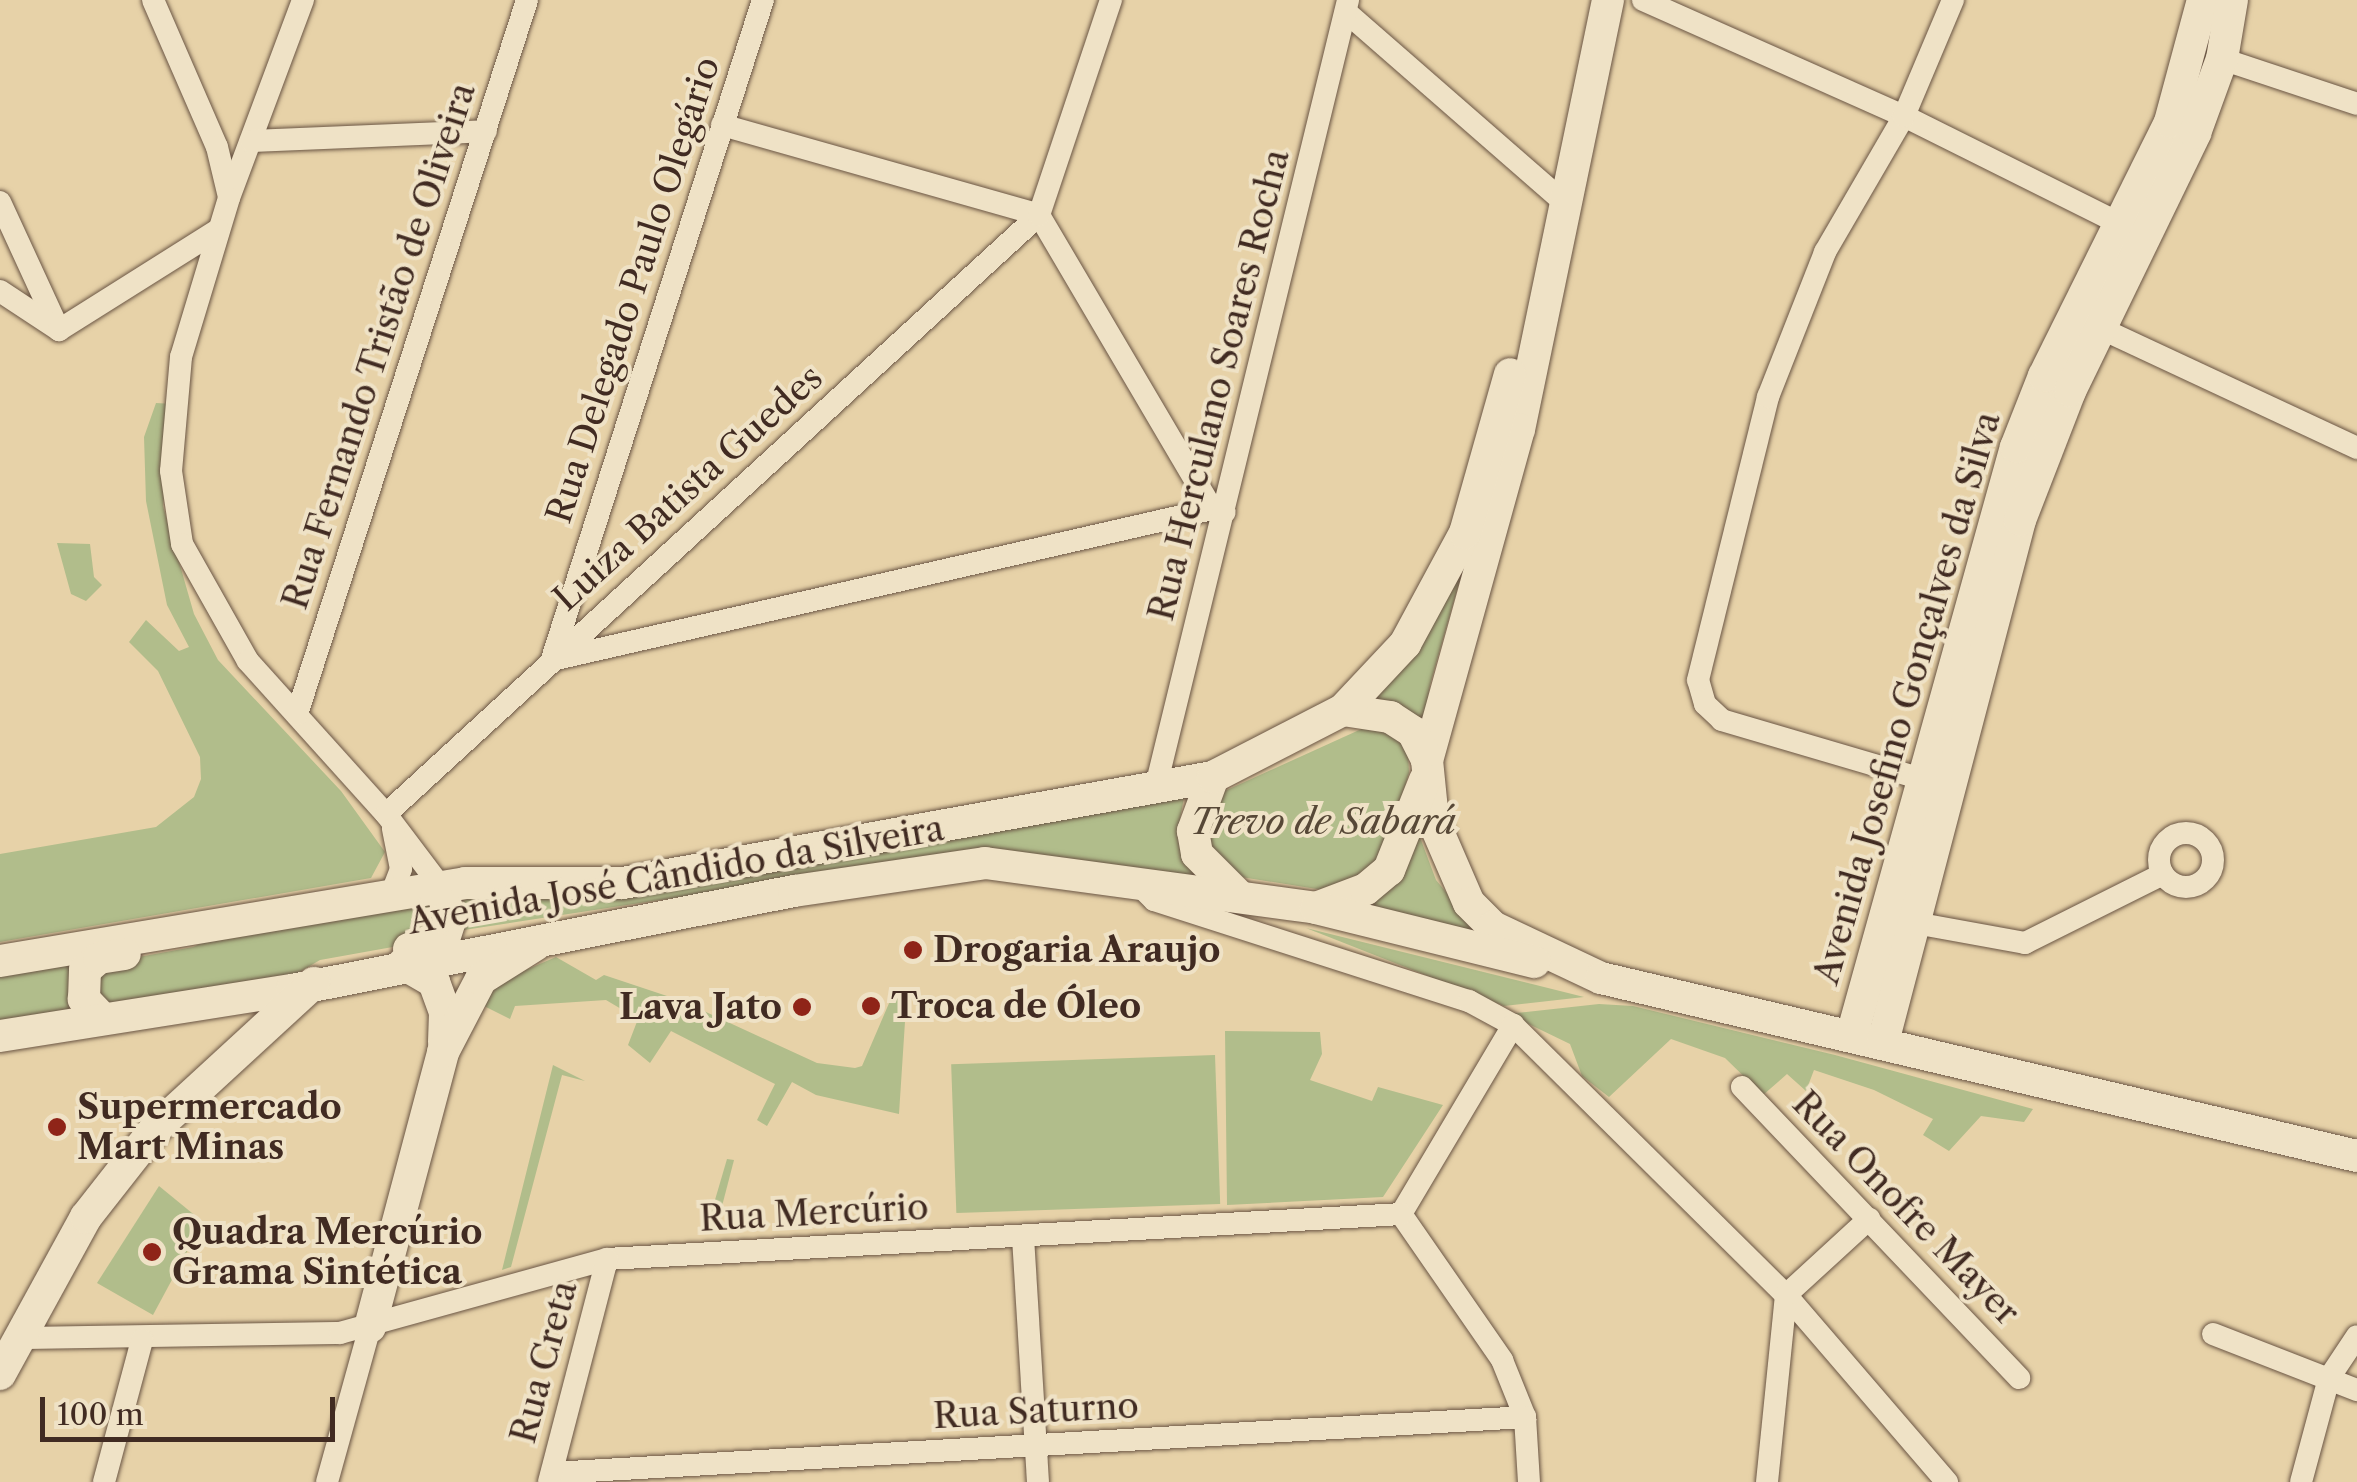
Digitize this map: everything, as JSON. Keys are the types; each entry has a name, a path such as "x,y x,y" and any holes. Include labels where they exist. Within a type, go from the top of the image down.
{"main road":[{"path":"1316,908 1366,889 1390,870 1427,765 1500,504 1608,0"},
{"name":"Avenida Josefino Gonçalves da Silva","path":"1867,1038 1915,923 2020,520 2100,328 2170,122 2203,0"},
{"name":"Avenida Josefino Gonçalves da Silva","path":"1867,1038 1922,779 2016,447 2222,59 2232,0"},
{"name":"Avenida José Cândido da Silveira","path":"0,961 441,887 623,883 1213,777 1343,710 1405,644 1448,576 1524,327 1548,277"},
{"path":"1343,710 1390,717 1412,732 1427,765 1433,820 1468,903 1493,928 1601,978 2357,1156"},
{"path":"1213,777 1192,831 1196,854 1238,896"},
{"name":"Avenida José Cândido da Silveira","path":"0,1036 311,986 551,936 939,867 985,863 1316,908 1601,978"},
{"path":"0,1374 86,1216 155,1128 339,962 444,939 450,920 441,887"},
{"path":"104,1019 84,999 85,970 99,958 179,944 191,929"},
{"path":"370,1327 400,1170 443,1052 481,980 551,936"},
{"path":"403,964 424,973 442,998 443,1052"}],"street":[{"path":"153,0 218,147 229,198"},
{"path":"303,0 218,230 181,356 171,471 182,544 248,661 388,818 441,887"},
{"name":"Rua Fernando Tristão de Oliveira","path":"298,714 527,0"},
{"name":"Rua Delegado Paulo Olegário","path":"552,660 763,0"},
{"path":"1039,215 1111,0"},
{"path":"1643,0 1904,116 2132,230"},
{"path":"1922,779 1722,720 1705,704 1698,680 1768,397 1825,252 1904,116 1953,0"},
{"path":"1347,6 1564,202"},
{"name":"Rua Herculano Soares Rocha","path":"1156,786 1218,511 1347,6"},
{"path":"2222,59 2357,104"},
{"path":"552,660 1218,511 1039,215 722,125"},
{"path":"251,141 486,131"},
{"path":"0,202 59,330"},
{"name":"Luiza Batista Guedes","path":"388,818 552,660 1039,215"},
{"path":"59,330 218,230"},
{"path":"0,290 59,330"},
{"path":"2100,328 2357,448"},
{"path":"388,818 401,869 391,896"},
{"path":"1915,923 2025,943 2163,874"},
{"path":"1136,882 1154,900 1469,1001 1513,1025 1786,1295 1947,1482"},
{"path":"1513,1025 1401,1214 1502,1360 1525,1417 1529,1482"},
{"name":"Rua Onofre Mayer","path":"1742,1087 2019,1378"},
{"name":"Rua Mercúrio","path":"20,1338 142,1340 370,1327 607,1259 1401,1214"},
{"path":"1766,1482 1786,1295 1869,1219"},
{"path":"1023,1237 1038,1482"},
{"name":"Rua Creta","path":"550,1477 607,1259"},
{"path":"327,1482 370,1327"},
{"path":"2214,1334 2357,1390"},
{"path":"2301,1482 2329,1378 2357,1336"},
{"path":"104,1482 142,1340"},
{"name":"Rua Saturno","path":"550,1477 1525,1417"}],"green space":[{"path":"156,403 174,404 163,506 194,614 218,660 341,791 385,852 371,878 0,942 0,854 156,827 194,797 201,779 200,757 158,671 129,642 146,620 179,651 189,647 167,605 146,501 144,437"},
{"path":"1474,530 1430,685 1423,730 1373,702"},
{"path":"57,543 90,544 94,577 102,585 86,601 71,594"},
{"name":"Trevo de Sabará","path":"1368,726 1388,727 1408,753 1409,773 1386,850 1361,878 1323,890 1235,876 1221,867 1200,826 1216,795"},
{"path":"1185,792 1178,830 1197,879 803,878 464,930 459,895"},
{"path":"1418,832 1436,880 1484,938 1358,907"},
{"path":"423,901 433,907 437,923 415,943 320,960 291,977 102,1005 96,970 106,963 193,947 224,933"},
{"path":"1306,928 1584,997 1504,1006"},
{"path":"556,957 596,980 604,975 682,1001 817,1063 855,1068 862,1066 896,987 907,991 899,1114 816,1095 792,1082 767,1126 757,1120 775,1084 671,1031 650,1063 628,1045 638,1019 606,1000 515,1006 510,1019 476,1002 514,975"},
{"path":"69,965 80,1012 0,1026 0,972"},
{"path":"1599,1004 1633,1006 2033,1109 2024,1122 1981,1116 1949,1151 1923,1135 1933,1119 1874,1090 1814,1070 1806,1091 1787,1074 1763,1095 1725,1058 1671,1039 1609,1097 1582,1076 1570,1044 1508,1014"},
{"path":"1225,1031 1320,1032 1322,1054 1310,1080 1372,1101 1378,1087 1443,1105 1383,1197 1227,1205"},
{"path":"1215,1055 1220,1204 956,1213 951,1064"},
{"path":"553,1065 585,1081 562,1075 511,1267 502,1270"},
{"path":"727,1159 734,1160 715,1233 705,1234"},
{"name":"Quadra Mercúrio Grama Sintética","path":"159,1186 203,1222 153,1315 97,1283"}],"place":[{"name":"Drogaria Araujo","path":"913,950"},
{"name":"Troca de Óleo","path":"871,1006"},
{"name":"Lava Jato","path":"802,1007"},
{"name":"Supermercado Mart Minas","path":"57,1127"},
{"name":"Quadra Mercúrio Grama Sintética","path":"152,1252"}]}
